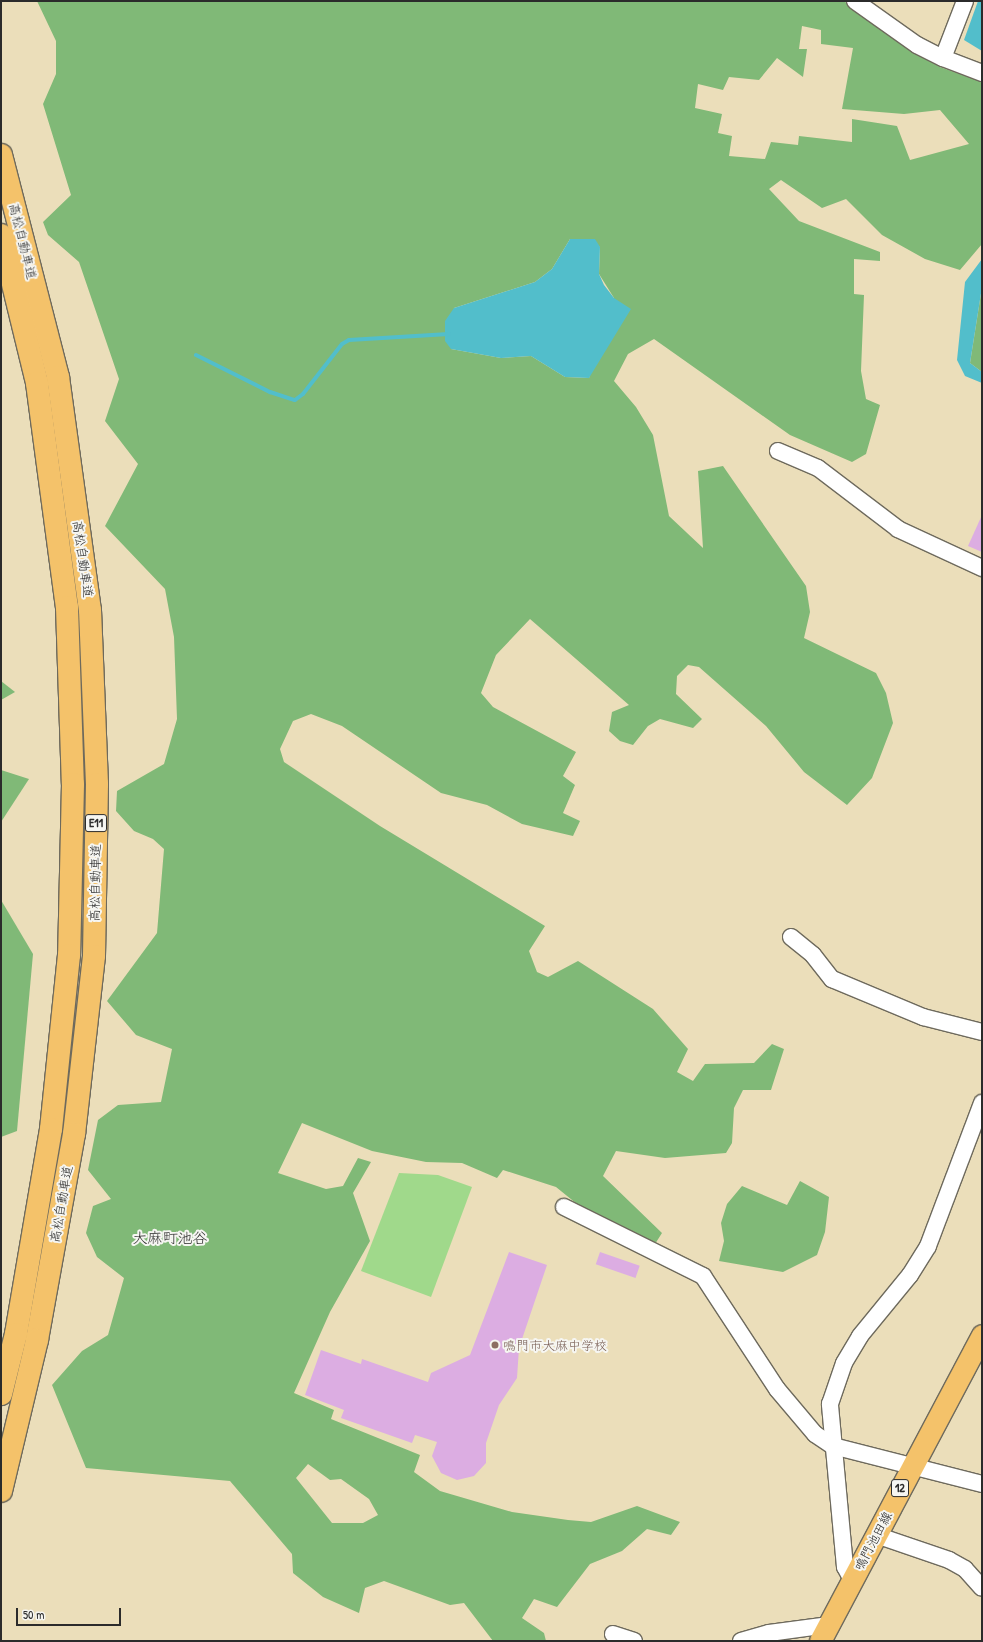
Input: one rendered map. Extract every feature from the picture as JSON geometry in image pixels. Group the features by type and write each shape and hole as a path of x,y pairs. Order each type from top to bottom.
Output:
{"highway":[{"name":"高松自動車道","path":"1,155 58,377 90,610 97,784 94,956 74,1134 37,1340 1,1491"},
{"name":"高松自動車道","path":"1,235 37,383 64,584 73,784 69,955 52,1129 16,1334 1,1394"}],"main road":[{"name":"鳴門池田線","path":"824,1633 982,1335"}],"street":[{"path":"855,1 917,45 945,53 982,73"},
{"path":"945,53 965,1"},
{"path":"778,452 818,468 898,529 982,568"},
{"path":"791,937 813,955 832,979 923,1016 982,1032"},
{"path":"852,1580 844,1567 839,1476 833,1446 830,1404 844,1363 860,1336 910,1275 928,1246 982,1102"},
{"path":"564,1207 703,1276 777,1389 815,1434 833,1446 982,1484"},
{"path":"876,1535 949,1560 965,1568 982,1588"},
{"path":"741,1641 769,1632 824,1633"},
{"path":"613,1634 634,1641"}],"green space":[{"path":"37,1 844,1 886,34 940,67 982,82 982,244 960,270 925,259 882,235 846,199 822,208 781,180 769,189 799,221 880,252 880,261 854,259 854,294 864,295 861,371 866,399 880,405 866,454 852,462 790,435 654,339 628,354 614,381 636,407 653,435 669,516 703,548 698,471 723,466 806,586 810,612 804,638 876,673 886,693 893,723 872,778 847,805 804,772 766,726 699,667 688,665 677,676 676,694 702,719 693,728 660,719 648,726 633,745 620,741 609,731 612,712 629,705 530,619 496,655 481,693 493,707 576,752 563,776 575,785 563,813 580,821 573,836 522,824 487,805 441,793 342,726 311,714 293,721 280,749 284,762 380,826 545,926 529,951 537,972 548,977 578,961 653,1009 688,1049 677,1072 693,1081 705,1064 754,1063 772,1044 784,1049 771,1090 743,1090 734,1108 732,1143 726,1153 665,1158 616,1151 603,1176 662,1233 655,1244 577,1204 556,1187 503,1170 497,1178 462,1163 426,1162 372,1151 302,1123 278,1173 326,1189 343,1186 358,1158 371,1162 353,1193 370,1241 330,1312 294,1393 334,1410 331,1419 420,1455 414,1472 440,1491 512,1512 568,1520 591,1522 637,1506 680,1522 671,1535 647,1529 622,1551 590,1564 557,1607 534,1599 522,1618 544,1633 546,1641 493,1641 464,1603 450,1605 384,1581 365,1588 359,1613 323,1597 293,1573 292,1554 230,1481 86,1468 52,1385 82,1351 108,1335 124,1278 97,1257 86,1233 93,1206 111,1199 88,1170 98,1120 118,1105 161,1102 172,1049 136,1035 107,1001 157,933 164,849 153,839 134,831 116,811 117,791 164,764 177,719 174,637 165,589 105,526 138,464 105,421 119,379 79,262 48,235 43,222 71,195 43,104 56,74 56,41","holes":["802,26 821,30 821,44 853,48 842,109 904,114 940,110 969,144 910,160 897,126 852,119 852,142 799,136 798,145 771,142 765,159 729,156 732,136 718,133 722,114 695,108 698,84 723,90 729,77 759,80 777,58 803,77 807,49 799,49","570,239 600,247 599,274 614,298 589,378 565,377 531,356 501,358 451,349 454,308 535,282 552,269","308,1464 330,1480 341,1479 369,1499 378,1515 363,1523 332,1523 296,1478"]},
{"path":"982,287 982,372 970,363"},
{"path":"1,681 15,692 1,700"},
{"path":"1,770 29,779 1,822"},
{"path":"1,900 33,954 17,1131 1,1137"},
{"path":"399,1173 438,1175 472,1187 431,1297 361,1271"},
{"path":"800,1181 829,1197 825,1232 817,1255 783,1272 719,1261 724,1241 721,1223 727,1204 742,1186 787,1205"}],"water":[{"path":"978,1 982,1 982,51 964,40"},
{"path":"570,239 595,239 600,247 599,274 604,285 614,298 631,309 589,378 565,377 531,356 501,358 451,349 445,341 445,321 454,308 535,282 552,269"},
{"path":"982,259 982,287 970,363 982,372 982,383 965,376 957,360 965,282"}],"building":[{"path":"982,515 982,552 968,546"},
{"path":"509,1252 547,1265 519,1348 517,1378 499,1405 486,1443 486,1463 474,1476 457,1480 441,1473 432,1456 437,1442 415,1435 412,1443 341,1418 344,1410 305,1395 321,1350 361,1364 362,1359 428,1382 431,1373 470,1355"},
{"path":"600,1252 640,1266 635,1278 596,1264"}],"waterway":[{"path":"196,355 270,392 295,400 303,394 342,344 349,340 449,334"}],"place":[{"name":"鳴門市大麻中学校","path":"495,1345"}],"district":[{"name":"大麻町池谷","path":"170,1238"}]}
